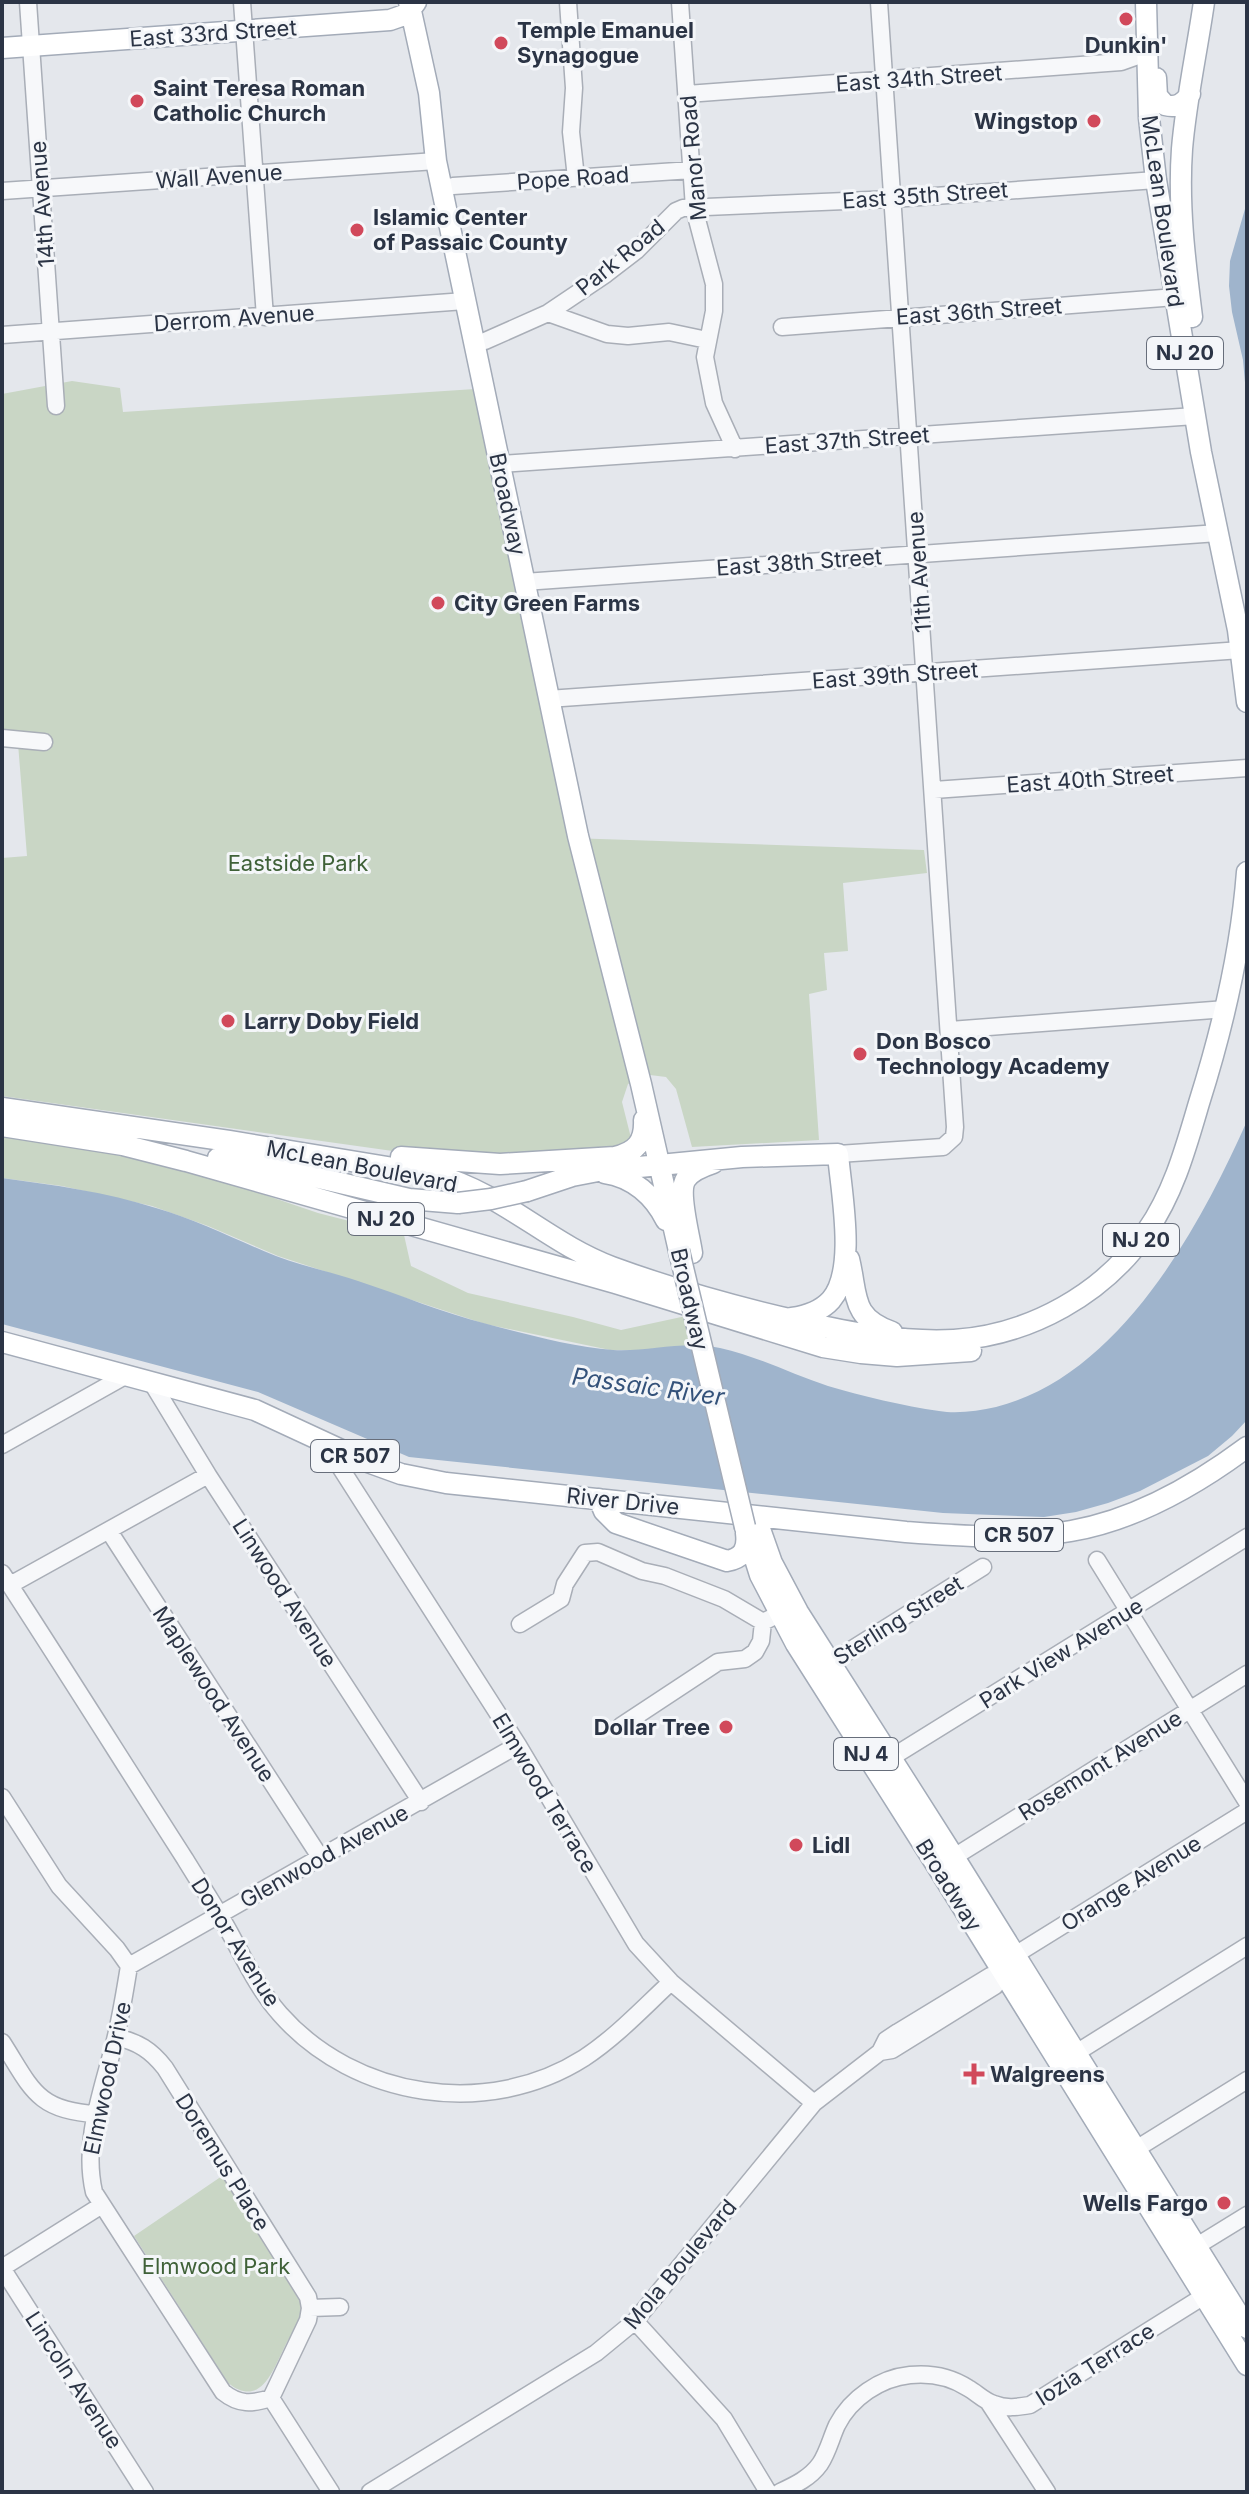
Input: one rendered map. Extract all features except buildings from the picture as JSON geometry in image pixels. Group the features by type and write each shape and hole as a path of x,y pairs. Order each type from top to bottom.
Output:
{"main road":[{"name":"McLean Boulevard","path":"1146,2 1149,118 1156,180 1195,416 1241,650 1247,702"},
{"path":"1154,2 1157,96 1165,105 1176,106 1190,94"},
{"name":"McLean Boulevard","path":"1204,2 1181,174 1185,258 1214,450 1247,603"},
{"name":"East 33rd Street","path":"2,48 390,20 412,5"},
{"name":"Broadway","path":"412,5 432,115 436,161 465,301 506,464"},
{"name":"Broadway","path":"432,115 448,157 578,836 646,1083 771,1611 822,1667"},
{"name":"McLean Boulevard","path":"2,1108 420,1172 452,1180 499,1201 561,1242 603,1264 698,1294 788,1319 872,1334 914,1340 969,1339 1022,1326 1070,1304 1099,1283 1146,1232 1173,1183 1206,1081 1226,1009 1247,872"},
{"name":"McLean Boulevard","path":"2,1126 123,1145 615,1283 823,1347 897,1356 971,1351 1026,1338 1076,1315 1120,1281 1158,1239 1176,1208 1194,1165 1228,1052 1247,970"},
{"path":"264,1147 320,1146 401,1157 500,1164 615,1157 632,1151 643,1139 646,1083"},
{"path":"123,1145 249,1164 409,1199 458,1203 527,1191 598,1171 722,1159 838,1154 845,1244 855,1299 864,1316 879,1327 914,1340"},
{"path":"686,1252 682,1190 686,1179 695,1171 722,1159"},
{"path":"598,1171 627,1179 648,1194 686,1252"},
{"path":"788,1319 812,1313 833,1298 840,1283 845,1244"},
{"name":"River Drive","path":"2,1342 255,1410 401,1474 446,1483 922,1533 1053,1534 1091,1527 1148,1506 1204,1476 1247,1447"},
{"path":"599,1499 604,1511 616,1523 721,1559 735,1560 745,1551 752,1528"},
{"name":"Broadway","path":"752,1528 822,1667 883,1763 1004,1974 1212,2291 1247,2365"},
{"path":"721,1559 758,1584 771,1611"},
{"name":"Broadway","path":"883,1763 954,1857 1136,2149 1188,2252"},
{"name":"Broadway","path":"1212,2291 1247,2328"}],"street":[{"name":"14th Avenue","path":"28,2 56,406"},
{"path":"242,2 265,317"},
{"path":"568,2 574,88 571,132 576,178"},
{"name":"Manor Road","path":"680,2 694,208 714,284 714,311 705,357 714,403 735,449"},
{"name":"11th Avenue","path":"838,1154 938,1147 954,1137 955,1127 879,2"},
{"name":"East 34th Street","path":"687,94 1121,62 1135,57 1146,47"},
{"name":"Wall Avenue","path":"2,191 436,161"},
{"name":"Pope Road","path":"453,186 692,170"},
{"name":"East 35th Street","path":"694,208 893,199 1156,180"},
{"name":"Park Road","path":"485,341 548,313 636,251 676,211 694,208"},
{"name":"East 36th Street","path":"782,327 1176,297"},
{"name":"Derrom Avenue","path":"2,335 465,301"},
{"path":"548,313 597,333 628,336 669,332 707,340"},
{"name":"East 37th Street","path":"506,464 1195,416"},
{"name":"East 38th Street","path":"530,581 1218,533"},
{"name":"East 39th Street","path":"554,699 1241,650"},
{"path":"2,738 44,742"},
{"name":"East 40th Street","path":"934,790 1247,768"},
{"path":"950,1030 1226,1009"},
{"path":"2,1445 125,1376"},
{"name":"Linwood Avenue","path":"152,1383 208,1475 421,1802"},
{"name":"Elmwood Terrace","path":"324,1442 518,1745 636,1944 671,1982 814,2103"},
{"path":"6,1579 109,1531 208,1475"},
{"name":"Maplewood Avenue","path":"109,1531 320,1857"},
{"name":"Park View Avenue","path":"883,1763 1247,1537"},
{"path":"520,1624 561,1599 565,1584 585,1553 598,1552 642,1571 665,1576 724,1599 771,1611 755,1652 745,1659 718,1662 621,1726"},
{"path":"1097,1560 1247,1802"},
{"name":"Sterling Street","path":"822,1667 983,1567"},
{"name":"Donor Avenue","path":"6,1579 220,1915 264,1995 294,2029 334,2059 391,2084 423,2091 468,2094 493,2091 541,2079 564,2069 610,2039 671,1982"},
{"name":"Rosemont Avenue","path":"954,1857 1247,1674"},
{"name":"Glenwood Avenue","path":"129,1966 518,1745"},
{"path":"2,1797 59,1886 129,1966"},
{"name":"Orange Avenue","path":"1015,1955 1247,1811"},
{"path":"1076,2053 1247,1946"},
{"path":"1004,1974 1015,1955"},
{"name":"Elmwood Drive","path":"129,1966 116,2037 96,2114 89,2163 94,2192 223,2392 233,2400 253,2404 271,2398"},
{"name":"Mola Boulevard","path":"370,2492 596,2353 635,2321 814,2103 880,2052 886,2040 990,1976 1004,1974"},
{"name":"Doremus Place","path":"116,2037 142,2045 153,2052 165,2068 308,2297 310,2308"},
{"path":"2,2042 43,2102 96,2114"},
{"path":"1136,2149 1247,2080"},
{"path":"2,2268 102,2205"},
{"path":"1188,2252 1247,2215"},
{"name":"Lincoln Avenue","path":"2,2268 145,2492"},
{"name":"Iozia Terrace","path":"780,2492 811,2474 826,2452 846,2411 878,2384 908,2375 940,2376 966,2386 989,2403 1006,2407 1030,2405 1212,2291"},
{"path":"331,2492 271,2398 308,2320 310,2308 340,2307"},
{"path":"635,2321 724,2419 768,2492"},
{"path":"989,2403 1047,2492"}],"green space":[{"name":"Eastside Park","path":"72,381 120,388 123,412 475,389 570,838 924,850 927,873 843,883 848,951 824,953 827,990 809,994 819,1140 692,1147 676,1089 666,1077 650,1075 628,1084 622,1102 633,1146 511,1157 414,1154 2,1096 2,858 27,856 17,731 2,729 2,394"},
{"path":"2,1133 160,1159 318,1213 404,1235 411,1266 468,1293 621,1330 686,1316 693,1345 610,1350 485,1324 278,1256 152,1206 62,1186 2,1178"},
{"name":"Elmwood Park","path":"222,2176 301,2303 296,2325 270,2375 257,2389 249,2392 228,2383 134,2236"}],"water":[{"path":"1247,202 1247,405 1243,360 1229,286 1230,261"},
{"name":"Passaic River","path":"1247,1121 1247,1420 1208,1456 1140,1491 1076,1512 1044,1517 943,1513 409,1457 258,1392 2,1324 2,1178 137,1202 187,1218 286,1260 358,1281 454,1315 533,1336 613,1350 693,1345 720,1348 828,1386 883,1400 946,1412 982,1410 1040,1390 1080,1364 1117,1331 1150,1293 1179,1251 1205,1207"}],"place":[{"name":"Dunkin'","path":"1126,19"},
{"name":"Temple Emanuel Synagogue","path":"501,43"},
{"name":"Saint Teresa Roman Catholic Church","path":"137,101"},
{"name":"Wingstop","path":"1094,121"},
{"name":"Islamic Center of Passaic County","path":"357,230"},
{"name":"City Green Farms","path":"438,603"},
{"name":"Larry Doby Field","path":"228,1021"},
{"name":"Don Bosco Technology Academy","path":"860,1054"},
{"name":"Dollar Tree","path":"726,1727"},
{"name":"Lidl","path":"796,1845"},
{"name":"Walgreens","path":"974,2074"},
{"name":"Wells Fargo","path":"1224,2203"}]}
